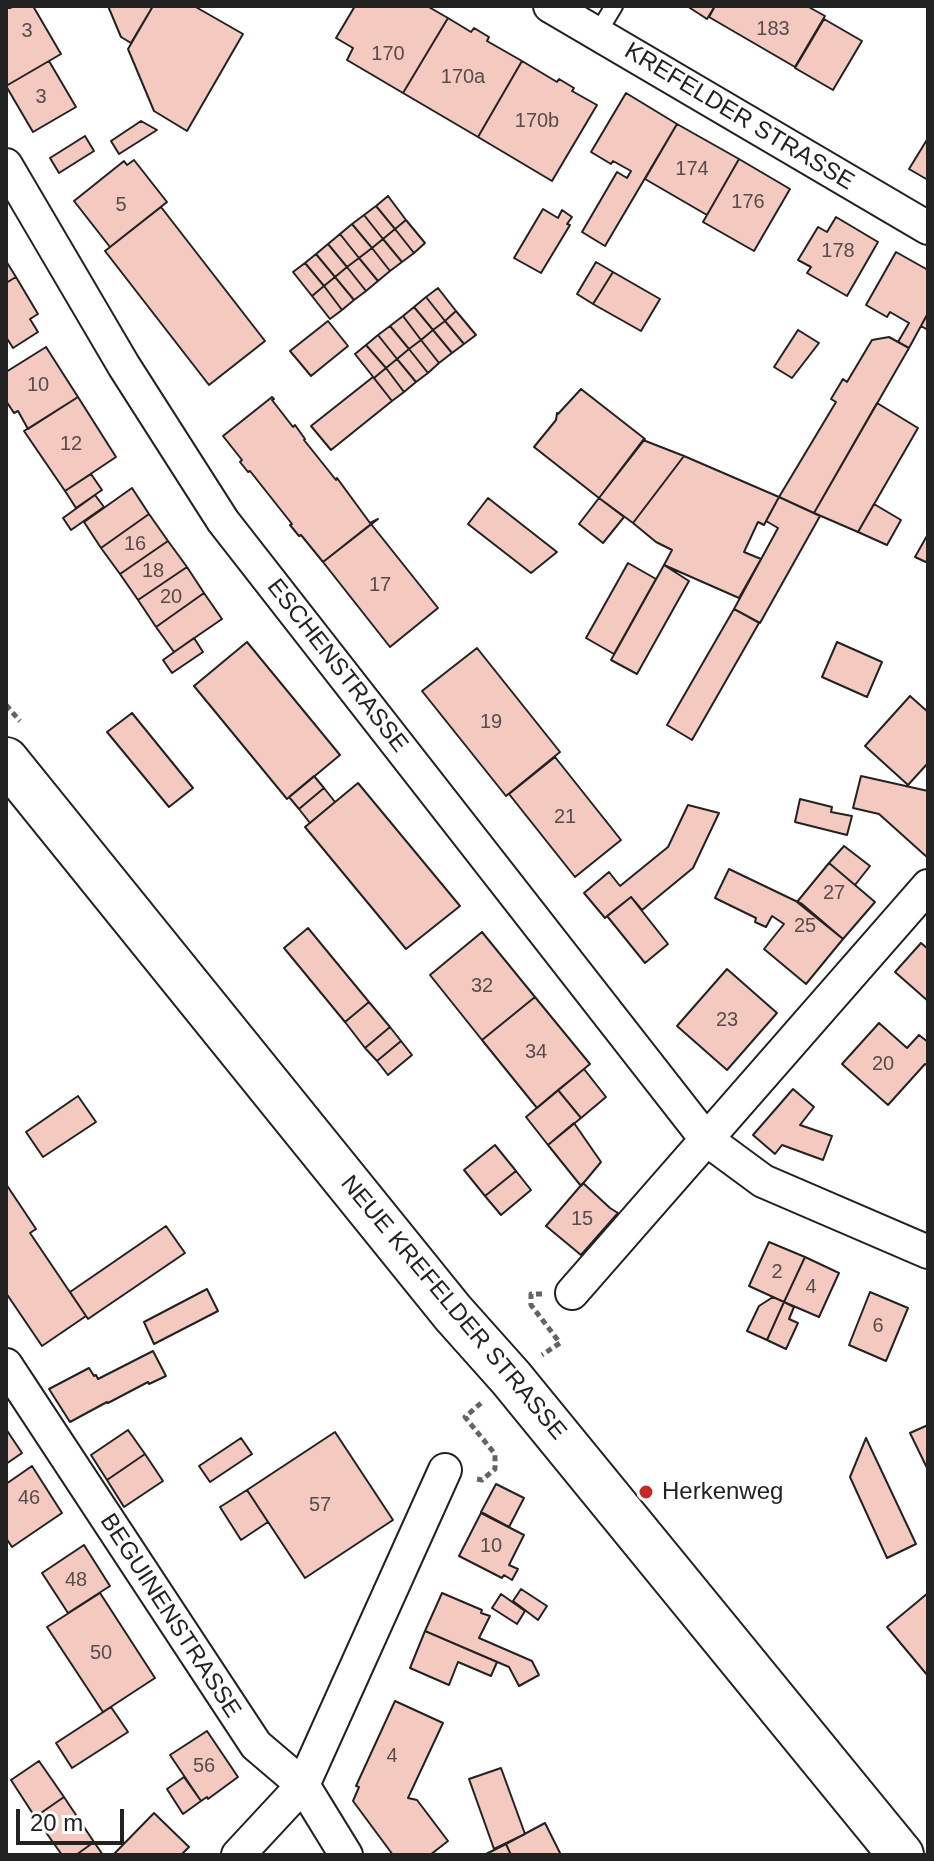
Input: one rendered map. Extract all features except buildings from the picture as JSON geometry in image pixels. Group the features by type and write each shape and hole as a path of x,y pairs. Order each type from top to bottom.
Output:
{"main road":[{"name":"NEUE KREFELDER STRASSE","path":"6,760 453,1313 511,1378 901,1855"}],"street":[{"name":"KREFELDER STRASSE","path":"550,6 928,228"},
{"name":"ESCHENSTRASSE","path":"6,165 124,366 223,521 706,1139 763,1181 928,1252"},
{"path":"572,1293 928,886"},
{"name":"BEGUINENSTRASSE","path":"6,1365 256,1745 303,1785 346,1855"},
{"path":"238,1855 303,1785 445,1470"}],"lane":[{"path":"597,34 614,6"}],"place":[{"name":"Herkenweg","path":"646,1492"}]}
